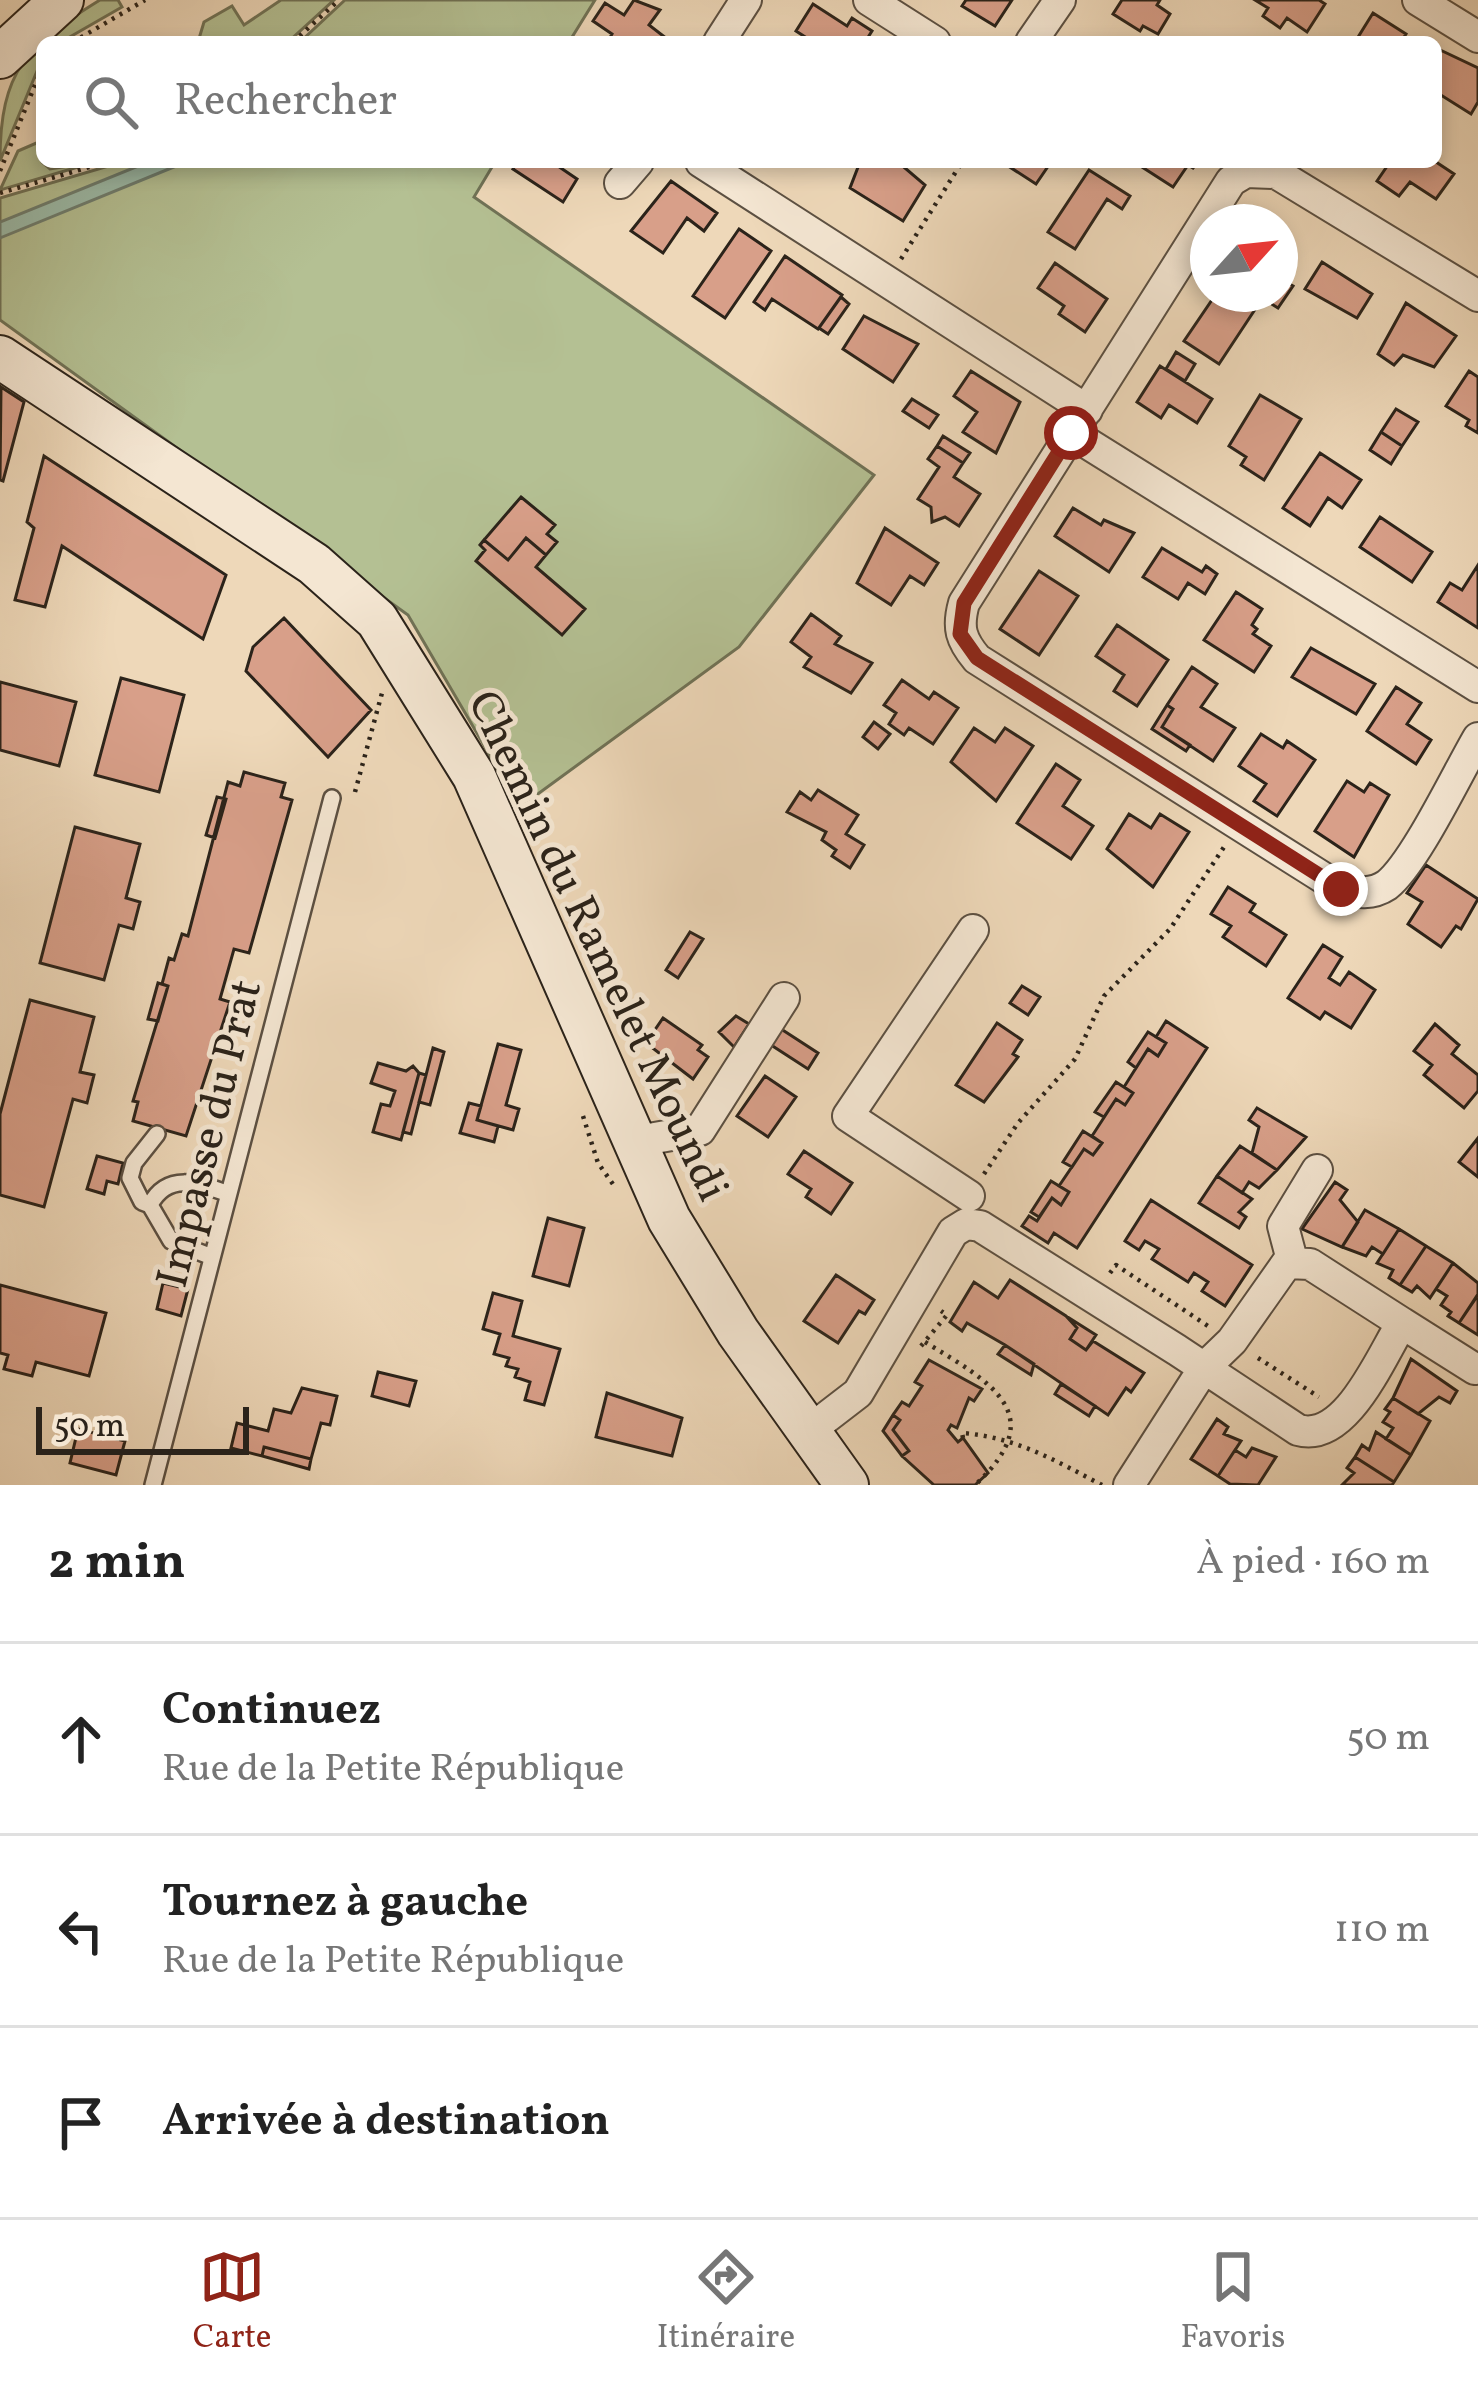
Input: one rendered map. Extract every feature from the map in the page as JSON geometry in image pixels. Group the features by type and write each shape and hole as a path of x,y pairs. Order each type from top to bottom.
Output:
{"main road":[{"path":"0,57 62,0"},
{"name":"Chemin du Ramelet Moundi","path":"8,357 314,564 377,620 475,776 669,1220 806,1432 847,1485"}],"street":[{"path":"723,36 746,0"},
{"path":"869,0 926,36"},
{"path":"1035,36 1060,0"},
{"path":"1418,0 1478,37"},
{"path":"710,168 887,280 1079,421 1478,687"},
{"path":"1478,296 1291,180 1260,170 1231,181 964,603 960,634 977,658 1341,889 1375,891 1399,873 1478,738"},
{"path":"973,930 848,1116 970,1210 1298,1430 1322,1431 1344,1413 1402,1323"},
{"path":"632,1142 700,1130 784,998"},
{"path":"1292,1261 1283,1226 1317,1170"},
{"path":"806,1432 852,1400 909,1319 953,1232 970,1210"},
{"path":"1292,1261 1310,1264 1475,1369"},
{"path":"1130,1485 1204,1367 1232,1341 1292,1261"}],"lane":[{"name":"Impasse du Prat","path":"152,1485 332,798"},
{"path":"157,1134 130,1172 136,1193 150,1205 171,1240 212,1257"},
{"path":"150,1205 159,1191 179,1182 226,1193"}],"path":[{"path":"123,0 128,10"},
{"path":"83,36 146,0"},
{"path":"300,36 339,0"},
{"path":"0,171 36,83"},
{"path":"0,194 87,168"},
{"path":"887,280 958,168"},
{"path":"355,792 384,684"},
{"path":"970,1210 1018,1123 1075,1058 1104,996 1170,929 1239,825"},
{"path":"579,1098 598,1162 625,1197"},
{"path":"909,1319 992,1384 1008,1410 1011,1442 1005,1457 975,1485"},
{"path":"963,1438 962,1432 1044,1451 1102,1485"}],"shaded area":[{"path":"100,0 118,0 122,7 71,36 48,36"},
{"path":"281,0 334,0 295,36 200,36 204,22 232,6 244,25"},
{"path":"345,0 595,0 573,36 306,36"},
{"path":"36,47 36,74 0,161 5,104 23,63"},
{"path":"36,143 36,168 75,168 0,190 18,151"},
{"path":"102,168 491,168 474,197 874,475 739,647 520,807 408,615 0,320 0,198"},
{"path":"133,168 171,168 0,238 0,222"}],"building":[{"path":"634,0 660,10 649,25 663,36 611,36 593,21 605,3 624,15"},
{"path":"966,0 1012,0 995,26 962,6"},
{"path":"1122,0 1160,0 1157,5 1170,14 1158,34 1143,26 1140,31 1113,14"},
{"path":"1255,0 1319,0 1325,4 1307,32 1287,18 1280,28 1263,16 1268,8"},
{"path":"813,4 847,26 852,18 872,31 869,36 804,36 796,31"},
{"path":"1373,13 1406,34 1405,36 1359,36"},
{"path":"1442,51 1478,68 1478,102 1471,114 1442,96"},
{"path":"1442,166 1454,174 1436,199 1410,182 1399,196 1377,181 1386,168"},
{"path":"561,168 577,179 563,202 513,169"},
{"path":"858,168 905,168 925,185 903,221 850,188"},
{"path":"1011,168 1047,168 1036,184"},
{"path":"1144,168 1186,168 1173,187"},
{"path":"1089,170 1130,196 1122,209 1107,199 1075,249 1048,232"},
{"path":"671,181 717,213 704,231 687,218 663,253 631,231"},
{"path":"739,229 771,251 725,318 693,296"},
{"path":"785,256 842,295 818,329 772,299 765,310 754,302"},
{"path":"1322,262 1372,294 1357,318 1305,289"},
{"path":"1055,263 1107,299 1085,332 1059,314 1064,306 1038,288"},
{"path":"841,297 849,304 828,334 819,328"},
{"path":"1406,303 1456,336 1434,367 1403,355 1394,365 1378,354"},
{"path":"1204,312 1253,312 1219,364 1184,341"},
{"path":"864,316 918,344 893,382 843,349"},
{"path":"1176,352 1195,364 1185,381 1166,369"},
{"path":"1160,366 1212,399 1197,423 1169,405 1161,418 1137,402"},
{"path":"971,371 1020,402 996,453 963,432 977,412 954,396"},
{"path":"1469,371 1478,377 1478,433 1466,426 1469,420 1446,406"},
{"path":"1,387 24,402 3,481 0,480"},
{"path":"1260,395 1301,419 1264,480 1241,465 1246,457 1229,446"},
{"path":"912,399 938,415 929,428 903,411"},
{"path":"1396,409 1418,422 1402,446 1381,432"},
{"path":"1381,432 1402,446 1391,464 1370,450"},
{"path":"943,436 970,453 963,463 937,446"},
{"path":"937,446 963,463 954,477 980,494 959,526 945,517 932,522 931,507 918,499 939,467 928,459"},
{"path":"1320,453 1361,480 1342,508 1328,498 1310,526 1283,508"},
{"path":"44,456 226,575 203,639 62,546 45,607 15,600 34,528 27,522"},
{"path":"521,497 555,525 547,534 557,542 546,555 526,538 508,560 484,540"},
{"path":"1073,508 1101,525 1104,520 1134,533 1109,572 1055,536"},
{"path":"1380,517 1432,552 1412,582 1360,547"},
{"path":"885,528 938,563 924,585 910,576 891,605 857,583"},
{"path":"526,538 546,555 536,567 585,609 562,635 476,561 485,550 480,545 484,540 508,560"},
{"path":"1162,548 1202,572 1206,566 1217,574 1205,594 1188,583 1178,599 1143,577"},
{"path":"1478,565 1478,628 1438,602 1450,583 1462,590"},
{"path":"1039,571 1078,596 1039,655 1000,629"},
{"path":"1236,592 1262,609 1252,625 1257,629 1253,634 1271,646 1254,672 1204,640"},
{"path":"811,614 841,636 835,644 872,663 851,693 804,667 811,657 791,642"},
{"path":"284,618 371,710 328,757 246,671 253,647"},
{"path":"1117,625 1168,660 1137,706 1114,691 1124,675 1096,656"},
{"path":"1311,648 1375,684 1356,714 1292,677"},
{"path":"1192,667 1217,684 1201,707 1235,728 1213,761 1162,727 1173,709 1167,705"},
{"path":"121,678 184,695 159,792 95,775"},
{"path":"902,680 929,699 934,692 958,708 933,744 909,728 904,735 889,724 896,713 884,705"},
{"path":"0,682 76,702 59,766 0,750"},
{"path":"1396,687 1421,703 1407,724 1431,740 1416,764 1367,731"},
{"path":"1167,705 1173,709 1162,727 1190,745 1186,751 1152,729"},
{"path":"874,722 890,734 878,749 863,737"},
{"path":"974,728 995,742 1005,728 1033,746 996,801 951,762"},
{"path":"1261,734 1283,748 1287,741 1315,760 1277,816 1254,801 1266,784 1239,766"},
{"path":"1056,764 1080,780 1063,806 1093,826 1071,859 1017,823"},
{"path":"244,772 285,783 281,797 292,800 249,953 234,949 220,999 230,1002 186,1136 133,1121 138,1102 133,1101 168,986 162,984 169,958 174,960 182,934 188,936 228,782 240,786"},
{"path":"1347,781 1364,792 1370,783 1389,795 1354,857 1315,831"},
{"path":"818,790 858,815 846,834 864,845 850,868 832,856 836,850 822,840 826,832 787,812 800,792 811,800"},
{"path":"217,797 226,799 215,838 206,835"},
{"path":"1129,814 1151,828 1160,814 1189,832 1153,887 1107,849"},
{"path":"75,827 140,844 126,898 140,902 133,929 119,925 104,980 40,963"},
{"path":"1426,865 1478,899 1461,929 1456,926 1441,947 1408,924 1422,902 1407,893"},
{"path":"1228,887 1255,904 1250,912 1286,935 1266,966 1223,937 1231,926 1211,914"},
{"path":"690,932 703,939 678,978 666,970"},
{"path":"1323,945 1342,957 1329,978 1340,985 1349,972 1375,990 1351,1028 1325,1012 1320,1019 1288,998"},
{"path":"158,983 168,986 158,1021 148,1019"},
{"path":"1022,986 1040,997 1028,1015 1010,1003"},
{"path":"30,1000 94,1017 80,1072 94,1075 87,1103 73,1099 44,1207 0,1195 0,1114"},
{"path":"736,1016 749,1024 734,1047 719,1032"},
{"path":"663,1018 702,1045 698,1050 708,1057 693,1079 646,1043"},
{"path":"1166,1021 1207,1048 1077,1248 1054,1233 1048,1243 1022,1226 1029,1216 1037,1221 1052,1198 1061,1205 1069,1192 1059,1186 1084,1149 1093,1155 1102,1143 1092,1136 1116,1099 1125,1105 1133,1093 1124,1087 1148,1049 1158,1056 1166,1043 1156,1037"},
{"path":"997,1023 1022,1040 1013,1054 1018,1057 984,1102 956,1085"},
{"path":"1435,1024 1459,1045 1452,1054 1478,1075 1478,1091 1464,1108 1424,1075 1432,1065 1414,1051"},
{"path":"778,1027 818,1053 808,1069 768,1043"},
{"path":"1148,1032 1166,1043 1158,1056 1148,1049 1136,1068 1128,1062"},
{"path":"498,1044 521,1050 506,1105 519,1109 513,1130 477,1120"},
{"path":"433,1048 444,1052 430,1105 419,1102"},
{"path":"378,1063 406,1071 413,1066 419,1073 401,1140 373,1132 381,1104 390,1106 395,1091 371,1083"},
{"path":"419,1073 426,1075 411,1134 403,1132"},
{"path":"765,1076 796,1097 768,1137 737,1116"},
{"path":"1116,1082 1133,1093 1125,1105 1116,1099 1104,1117 1095,1112"},
{"path":"469,1103 481,1106 477,1120 498,1126 494,1142 460,1133"},
{"path":"1257,1108 1306,1137 1277,1170 1252,1153 1259,1127 1249,1120"},
{"path":"1083,1131 1102,1143 1093,1155 1084,1149 1072,1167 1063,1162"},
{"path":"1478,1138 1478,1177 1459,1162"},
{"path":"1240,1146 1277,1170 1259,1188 1249,1182 1242,1193 1217,1176"},
{"path":"804,1151 852,1183 831,1214 806,1197 811,1189 788,1174"},
{"path":"97,1156 123,1163 118,1184 107,1181 104,1194 87,1189"},
{"path":"1217,1176 1252,1199 1239,1212 1246,1217 1239,1228 1199,1203"},
{"path":"1051,1181 1069,1192 1061,1205 1052,1198 1039,1217 1031,1212"},
{"path":"1335,1182 1347,1190 1340,1200 1358,1222 1342,1247 1302,1229"},
{"path":"1151,1200 1252,1265 1225,1306 1202,1291 1208,1282 1194,1273 1188,1282 1152,1259 1159,1249 1145,1241 1139,1250 1125,1241"},
{"path":"1365,1210 1399,1229 1383,1254 1372,1247 1366,1256 1342,1247"},
{"path":"548,1218 584,1228 569,1286 533,1276"},
{"path":"1399,1229 1426,1246 1400,1285 1389,1278 1393,1270 1377,1263"},
{"path":"1426,1246 1453,1263 1430,1298 1417,1286 1412,1292 1400,1285"},
{"path":"1453,1263 1478,1283 1478,1294 1459,1323 1441,1305 1447,1296 1436,1289"},
{"path":"836,1275 874,1300 865,1314 859,1311 838,1343 804,1321"},
{"path":"1010,1280 1066,1316 1077,1328 1070,1339 1086,1350 1093,1341 1144,1373 1131,1392 1126,1388 1108,1415 1005,1345 967,1323 962,1331 950,1322 974,1282 998,1298"},
{"path":"163,1283 188,1289 181,1316 157,1309"},
{"path":"0,1285 106,1313 89,1376 36,1362 32,1376 4,1369 8,1355 0,1353"},
{"path":"493,1293 522,1301 513,1336 560,1349 544,1405 525,1400 530,1382 515,1377 518,1369 506,1366 509,1358 494,1354 500,1334 483,1329"},
{"path":"1478,1299 1478,1335 1459,1323"},
{"path":"1066,1316 1096,1335 1086,1350 1070,1339 1077,1328"},
{"path":"1005,1345 1034,1364 1031,1375 998,1354"},
{"path":"1411,1359 1457,1391 1450,1403 1439,1397 1418,1414 1393,1398"},
{"path":"929,1360 982,1389 974,1401 969,1398 957,1428 951,1425 948,1430 958,1442 963,1438 988,1473 975,1485 934,1485 902,1456 909,1451 893,1430 900,1420 893,1415 902,1402 909,1406 922,1386 915,1382"},
{"path":"378,1372 416,1381 409,1406 372,1396"},
{"path":"1061,1384 1095,1406 1089,1416 1055,1394"},
{"path":"302,1388 337,1396 330,1425 321,1423 311,1459 264,1447 262,1456 231,1448 237,1423 268,1431 274,1409 291,1413"},
{"path":"607,1393 682,1418 672,1456 596,1437"},
{"path":"1393,1398 1430,1421 1411,1455 1386,1439 1393,1428 1383,1422 1390,1412 1385,1409"},
{"path":"893,1415 900,1420 893,1430 909,1451 902,1456 883,1431"},
{"path":"1217,1419 1228,1427 1224,1434 1241,1441 1218,1476 1191,1459"},
{"path":"78,1429 125,1441 116,1475 70,1463"},
{"path":"1376,1432 1411,1455 1394,1482 1355,1457 1362,1445 1369,1450"},
{"path":"264,1447 311,1459 309,1469 262,1456"},
{"path":"1252,1448 1276,1457 1258,1485 1230,1484 1218,1476 1235,1450 1246,1457"},
{"path":"1355,1457 1392,1485 1342,1485 1354,1473 1347,1468"}],"route":[{"path":"1071,433 964,603 960,634 967,647 977,658 1341,889"}]}
